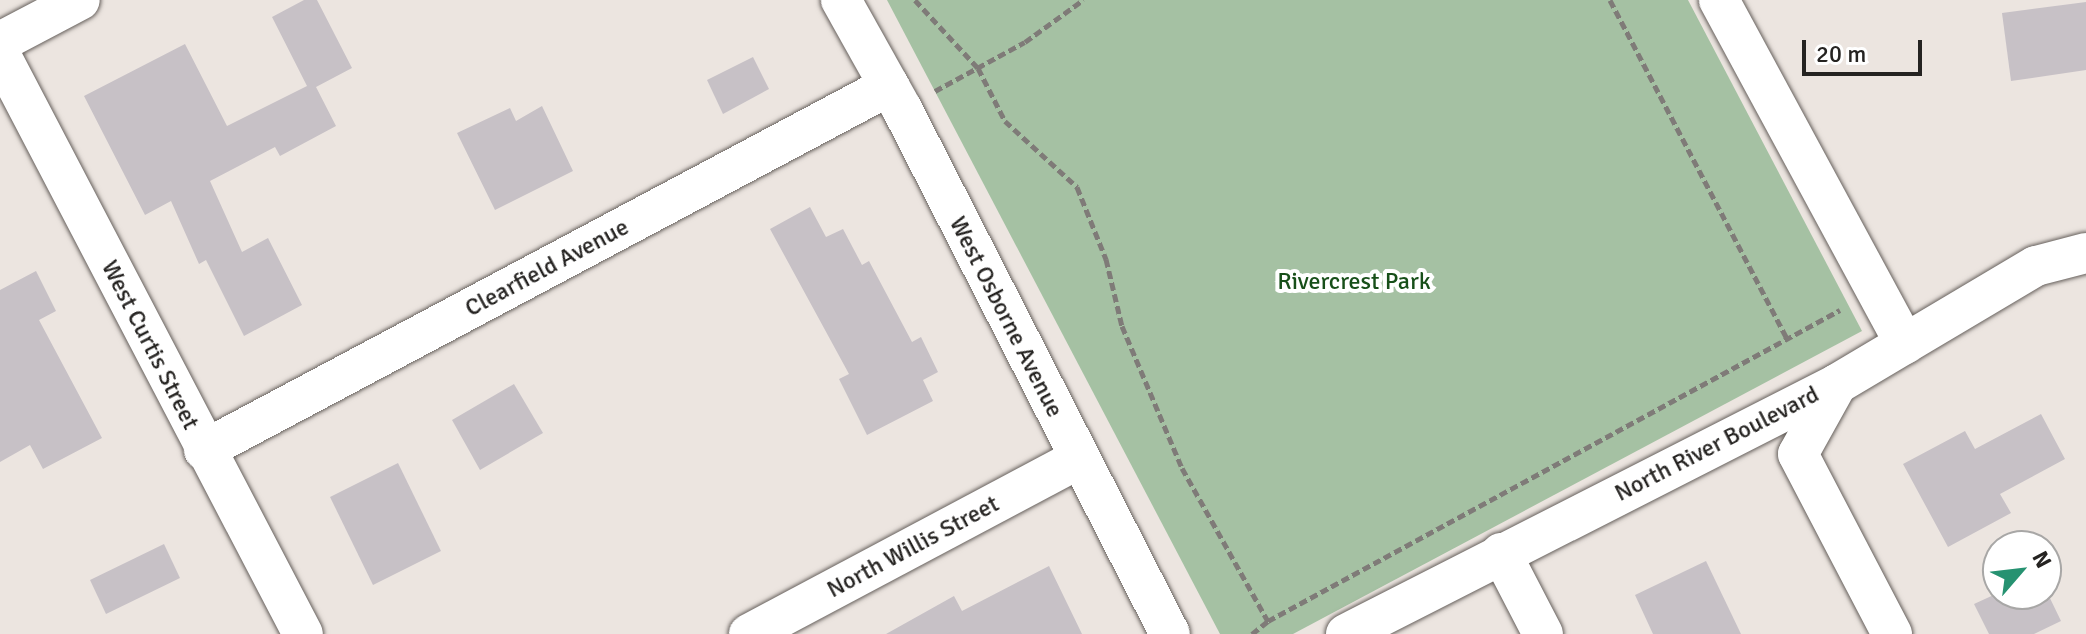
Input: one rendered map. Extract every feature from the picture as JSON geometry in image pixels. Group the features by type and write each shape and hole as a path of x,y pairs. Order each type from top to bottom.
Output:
{"street":[{"path":"0,42 80,0"},
{"name":"West Osborne Avenue","path":"841,0 908,91 1078,459 1170,634"},
{"path":"1719,0 1905,344"},
{"name":"West Curtis Street","path":"0,54 204,450 289,629"},
{"name":"Clearfield Avenue","path":"204,450 908,91"},
{"name":"North River Boulevard","path":"1346,634 1837,384 2036,266 2086,253"},
{"path":"1837,384 1798,454 1892,634"},
{"name":"North Willis Street","path":"749,634 1078,459"},
{"path":"1501,553 1543,634"}],"path":[{"path":"915,0 978,68 1005,121 1077,187 1106,259 1122,326 1182,468 1268,621"},
{"path":"908,91 978,68 1083,0"},
{"path":"1610,0 1787,339"},
{"path":"1252,634 1268,621 1845,307"}],"green space":[{"name":"Rivercrest Park","path":"887,0 1688,0 1862,331 1293,634 1220,634"}],"building":[{"path":"304,0 317,0 352,68 316,87 336,126 280,156 275,147 210,181 242,252 268,238 302,305 244,336 206,260 199,264 171,201 145,215 84,96 185,44 227,126 307,86 272,17"},
{"path":"2086,2 2086,70 2011,81 2002,13"},
{"path":"753,57 769,89 723,114 707,80"},
{"path":"542,106 573,171 495,210 457,133 510,108 516,121"},
{"path":"810,207 826,237 843,229 862,265 869,261 912,342 921,337 938,372 923,380 933,401 867,435 839,379 849,374 770,229"},
{"path":"36,271 56,311 39,320 102,438 43,469 30,445 0,462 0,290"},
{"path":"514,384 543,433 480,470 452,420"},
{"path":"2041,414 2065,459 2000,494 2011,513 1948,547 1903,464 1965,431 1975,449"},
{"path":"398,463 441,551 373,585 330,497"},
{"path":"164,544 180,578 106,614 90,580"},
{"path":"1706,561 1741,634 1653,634 1635,595"},
{"path":"1049,566 1082,634 886,634 954,596 962,611"},
{"path":"1982,600 1982,610 2056,610 2061,621 2034,634 1989,634 1974,604"}]}
